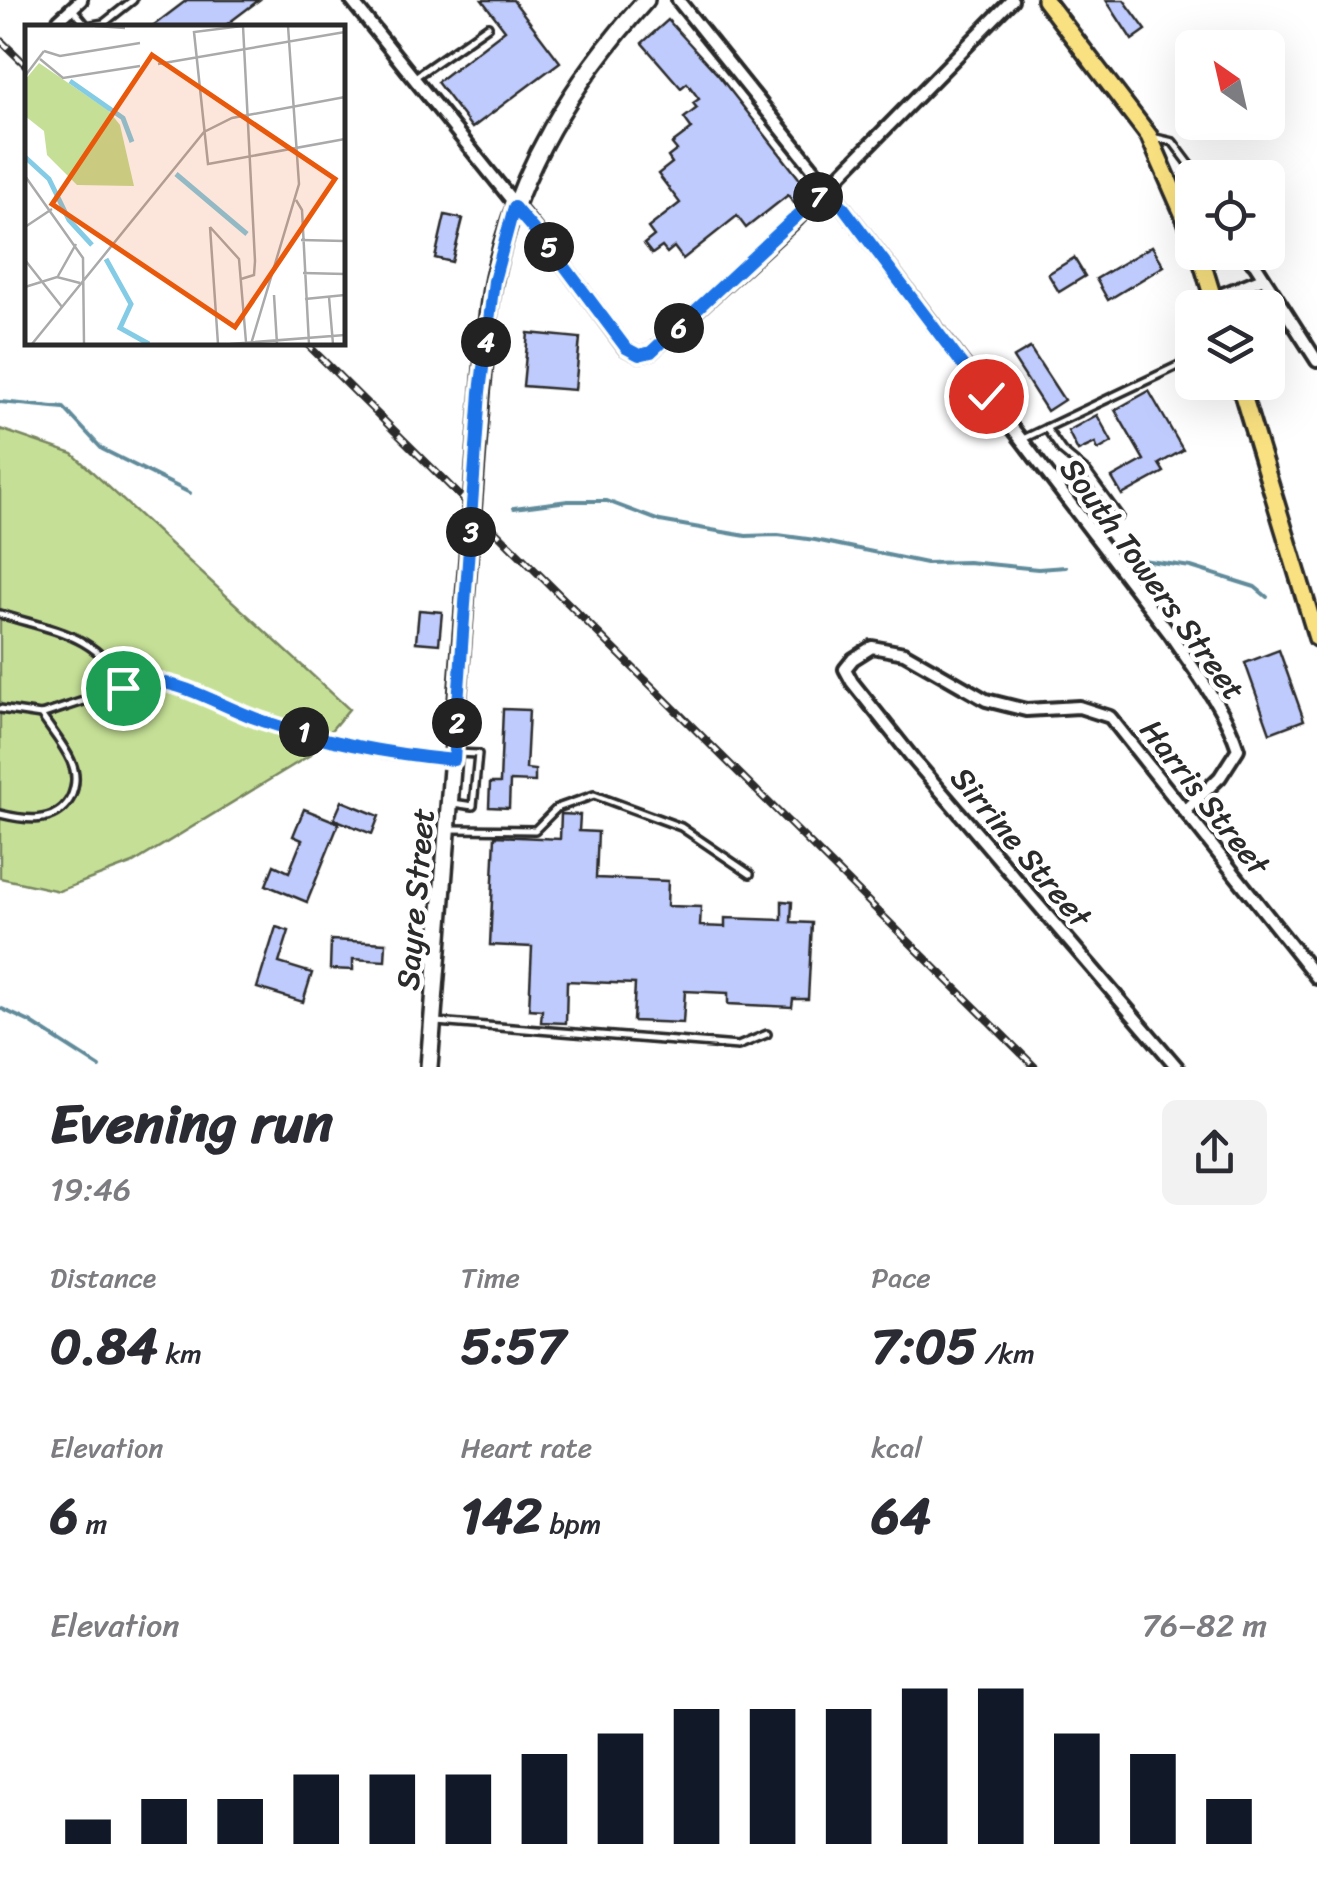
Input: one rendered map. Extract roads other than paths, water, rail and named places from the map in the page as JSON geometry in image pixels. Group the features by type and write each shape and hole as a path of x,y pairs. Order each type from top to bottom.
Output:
{"main road":[{"name":"Sayre Street","path":"430,1067 480,392 494,281 514,207 549,130 576,84 646,0"},
{"path":"1045,0 1149,136 1175,195"},
{"path":"1244,400 1317,638"}],"street":[{"path":"351,0 626,348 639,355 651,352 828,187 1012,0"},
{"name":"South Towers Street","path":"678,0 828,187 1170,634 1234,735 1238,748 1234,758 1186,810"},
{"path":"59,20 77,4"},
{"path":"1257,270 1317,361"},
{"path":"1239,290 1263,278"},
{"name":"Harris Street","path":"858,656 872,647 904,653 986,700 1026,710 1079,707 1110,717 1317,978"},
{"name":"Sirrine Street","path":"858,656 846,669 852,682 1177,1067"}],"lane":[{"path":"98,25 134,0"},
{"path":"412,78 488,26"},
{"path":"1149,136 1173,142 1186,160"},
{"path":"1020,440 1175,367"},
{"path":"1046,428 1062,452 1086,471 1119,516"},
{"path":"0,614 99,650 123,688"},
{"path":"0,709 42,715 144,681 166,684 264,721 385,754 478,754 473,806 450,803"},
{"path":"0,814 23,820 52,817 67,804 76,786 73,764 42,715"},
{"path":"448,829 536,830 557,808 594,795 681,827 750,874"},
{"path":"433,1022 738,1046 767,1034"}],"waterway":[{"path":"0,402 64,408 102,449 190,493"},
{"path":"514,508 607,501 660,521 746,536 815,540 926,563 1066,567"},
{"path":"1121,557 1191,567 1255,587 1267,597"},
{"path":"0,1008 30,1022 100,1067"}],"railway":[{"path":"0,40 25,64"},
{"path":"308,345 1035,1067"}]}
